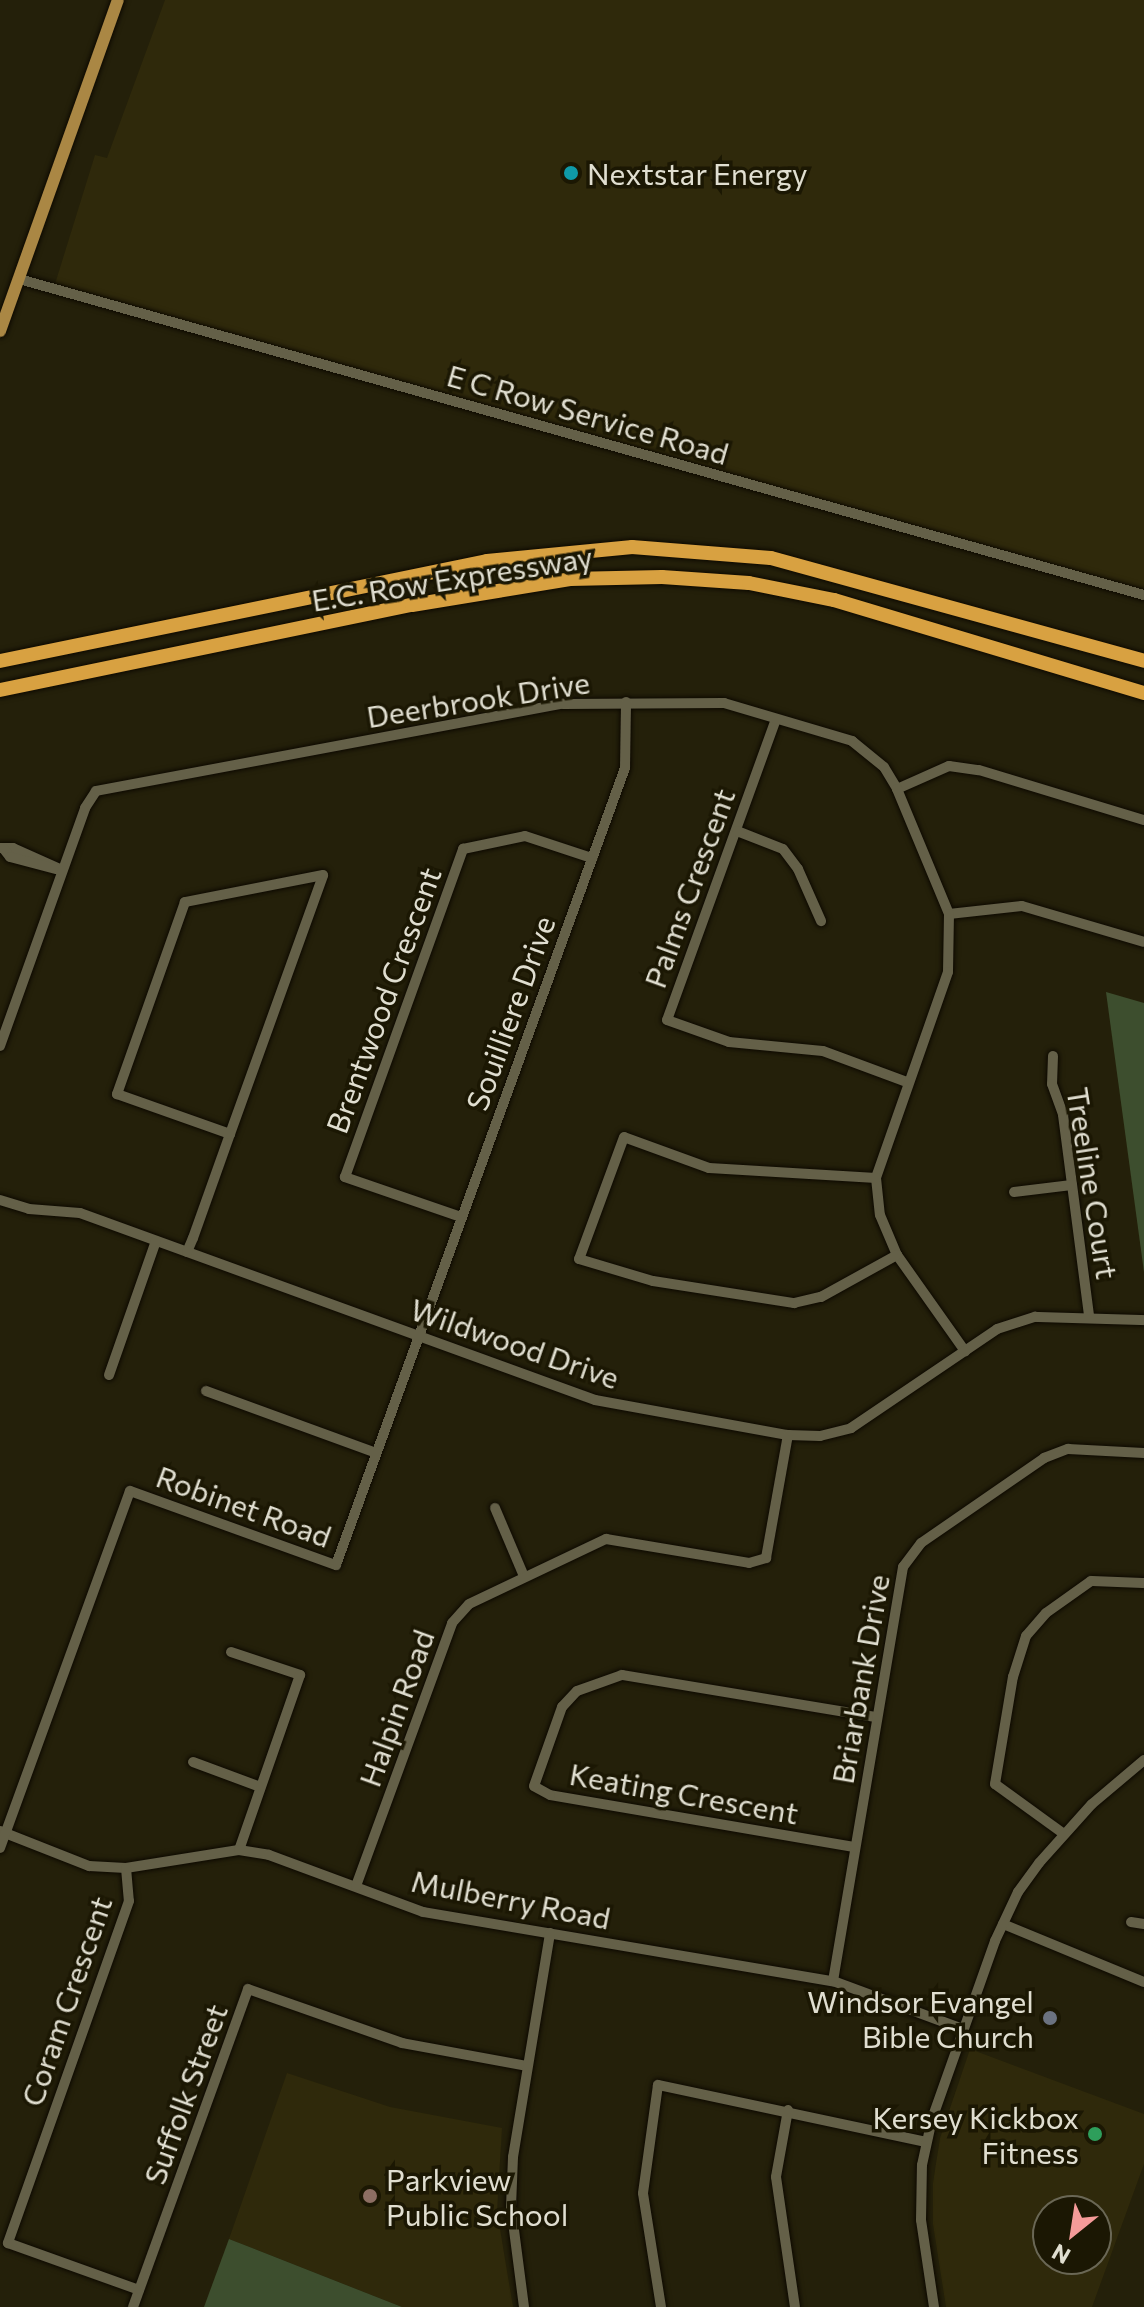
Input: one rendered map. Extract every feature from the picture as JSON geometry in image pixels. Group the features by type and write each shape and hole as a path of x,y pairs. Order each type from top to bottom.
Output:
{"highway":[{"name":"E.C. Row Expressway","path":"0,661 487,561 632,547 771,558 1144,661"},
{"name":"E.C. Row Expressway","path":"0,690 412,605 570,579 662,577 749,583 834,600 1144,693"}],"main road":[{"path":"0,331 118,0"}],"street":[{"name":"E C Row Service Road","path":"19,279 1144,595"},
{"name":"Souilliere Drive","path":"418,1337 625,768 626,702"},
{"name":"Deerbrook Drive","path":"62,870 96,791 563,704 724,703 852,741 884,767 897,789 949,914 948,972 907,1082 876,1178 880,1215 897,1255 965,1351"},
{"name":"Palms Crescent","path":"776,719 667,1020 729,1042 823,1051 907,1082"},
{"path":"897,789 949,766 979,770 1144,820"},
{"path":"737,831 783,849 798,869 821,921"},
{"name":"Brentwood Crescent","path":"461,1217 345,1177 463,849 525,836 592,858"},
{"path":"0,1046 62,870 24,862 1,848"},
{"path":"187,1252 230,1134 256,1062 323,875 185,902 117,1094 230,1134"},
{"path":"949,914 1022,906 1144,942"},
{"name":"Treeline Court","path":"1053,1056 1052,1084 1063,1115 1089,1316"},
{"path":"876,1178 709,1168 624,1137 579,1259 653,1281 794,1303 821,1297 897,1255"},
{"path":"1014,1192 1072,1185"},
{"name":"Wildwood Drive","path":"0,1200 80,1213 595,1400 788,1435 820,1436 851,1428 997,1329 1035,1317 1089,1316 1144,1320"},
{"path":"109,1375 156,1241"},
{"name":"Robinet Road","path":"0,1848 2,1834 130,1491 336,1565 418,1337"},
{"path":"206,1391 376,1453"},
{"name":"Halpin Road","path":"356,1886 452,1623 469,1604 523,1574 606,1539 749,1563 766,1558 788,1435"},
{"name":"Briarbank Drive","path":"833,1981 903,1567 921,1543 1044,1458 1068,1449 1144,1453"},
{"path":"495,1508 523,1574"},
{"path":"1064,1834 995,1784 1022,1650 1046,1613 1091,1581 1144,1583"},
{"path":"231,1652 300,1675 258,1786 239,1850"},
{"name":"Keating Crescent","path":"854,1847 550,1795 534,1786 562,1707 577,1691 622,1675 877,1717"},
{"path":"934,2307 921,2220 926,2142 963,2029 1003,1924 1018,1892 1064,1834 1144,1760"},
{"path":"193,1762 258,1786"},
{"name":"Mulberry Road","path":"2,1834 89,1866 126,1868 239,1850 269,1855 423,1912 833,1981 963,2029"},
{"name":"Coram Crescent","path":"126,1868 129,1901 8,2243 139,2290"},
{"path":"1131,1922 1144,1924"},
{"path":"1003,1924 1144,1982"},
{"path":"524,2307 511,2207 527,2066 550,1933"},
{"name":"Suffolk Street","path":"133,2307 248,1989 402,2043 527,2066"},
{"path":"661,2307 643,2193 658,2085 788,2110 926,2142"},
{"path":"788,2110 776,2177 795,2307"}],"shaded area":[{"path":"165,0 1144,0 1144,591 55,284 95,155 107,158"},
{"path":"970,2049 1144,2114 1144,2164 1112,2252 1112,2195 1032,2195 1032,2275 1104,2275 1092,2307 946,2307 933,2224 933,2183 940,2138"},
{"name":"Parkview Public School","path":"287,2073 390,2107 502,2128 497,2211 513,2307 402,2307 229,2239"}],"green space":[{"path":"1106,992 1144,1003 1144,1272"},
{"path":"229,2239 402,2307 204,2307"}],"place":[{"name":"Nextstar Energy","path":"571,173"},
{"name":"Windsor Evangel Bible Church","path":"1050,2018"},
{"name":"Kersey Kickbox Fitness","path":"1095,2134"},
{"name":"Parkview Public School","path":"370,2196"}]}
